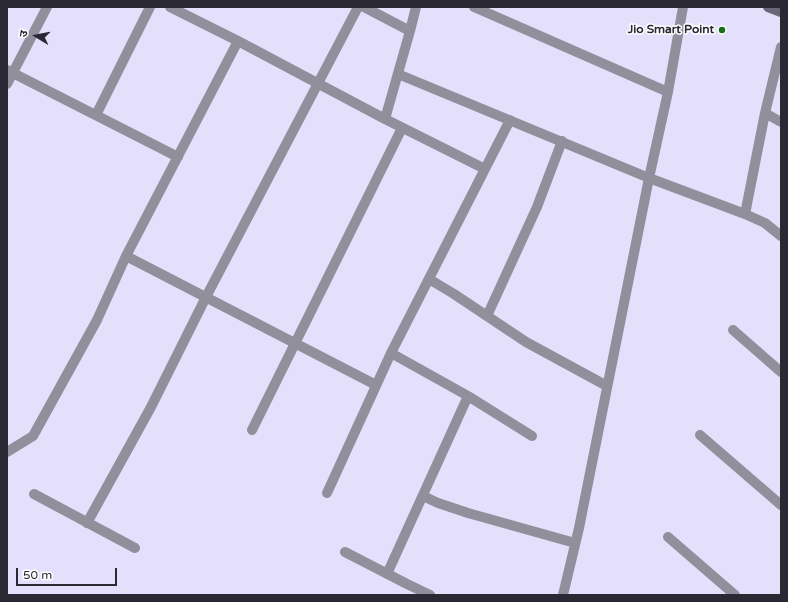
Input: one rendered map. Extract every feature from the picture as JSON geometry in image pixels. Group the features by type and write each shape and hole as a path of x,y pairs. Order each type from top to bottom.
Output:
{"main road":[{"path":"768,7 781,12"}],"street":[{"path":"7,84 10,71 47,7"},
{"path":"96,115 150,7"},
{"path":"170,7 238,41 402,128 485,169"},
{"path":"87,523 151,407 206,297 319,84 358,7"},
{"path":"364,7 410,31"},
{"path":"385,119 416,7"},
{"path":"474,7 668,92"},
{"path":"563,595 668,92 683,7"},
{"path":"7,452 33,436 97,320 126,256 238,41"},
{"path":"745,214 765,112 781,47"},
{"path":"10,71 178,156"},
{"path":"398,74 649,178 745,214 765,223 781,236"},
{"path":"765,112 781,122"},
{"path":"327,493 391,353 510,120"},
{"path":"252,430 402,128"},
{"path":"487,316 537,207 562,141"},
{"path":"126,256 376,385"},
{"path":"429,279 526,342 607,386"},
{"path":"733,330 781,372"},
{"path":"391,353 468,396 532,436"},
{"path":"387,574 468,396"},
{"path":"700,435 781,506"},
{"path":"34,494 135,548"},
{"path":"423,496 438,503 468,513 575,543"},
{"path":"668,537 735,595"},
{"path":"345,552 430,595"}],"place":[{"name":"Jio Smart Point","path":"722,30"}]}
